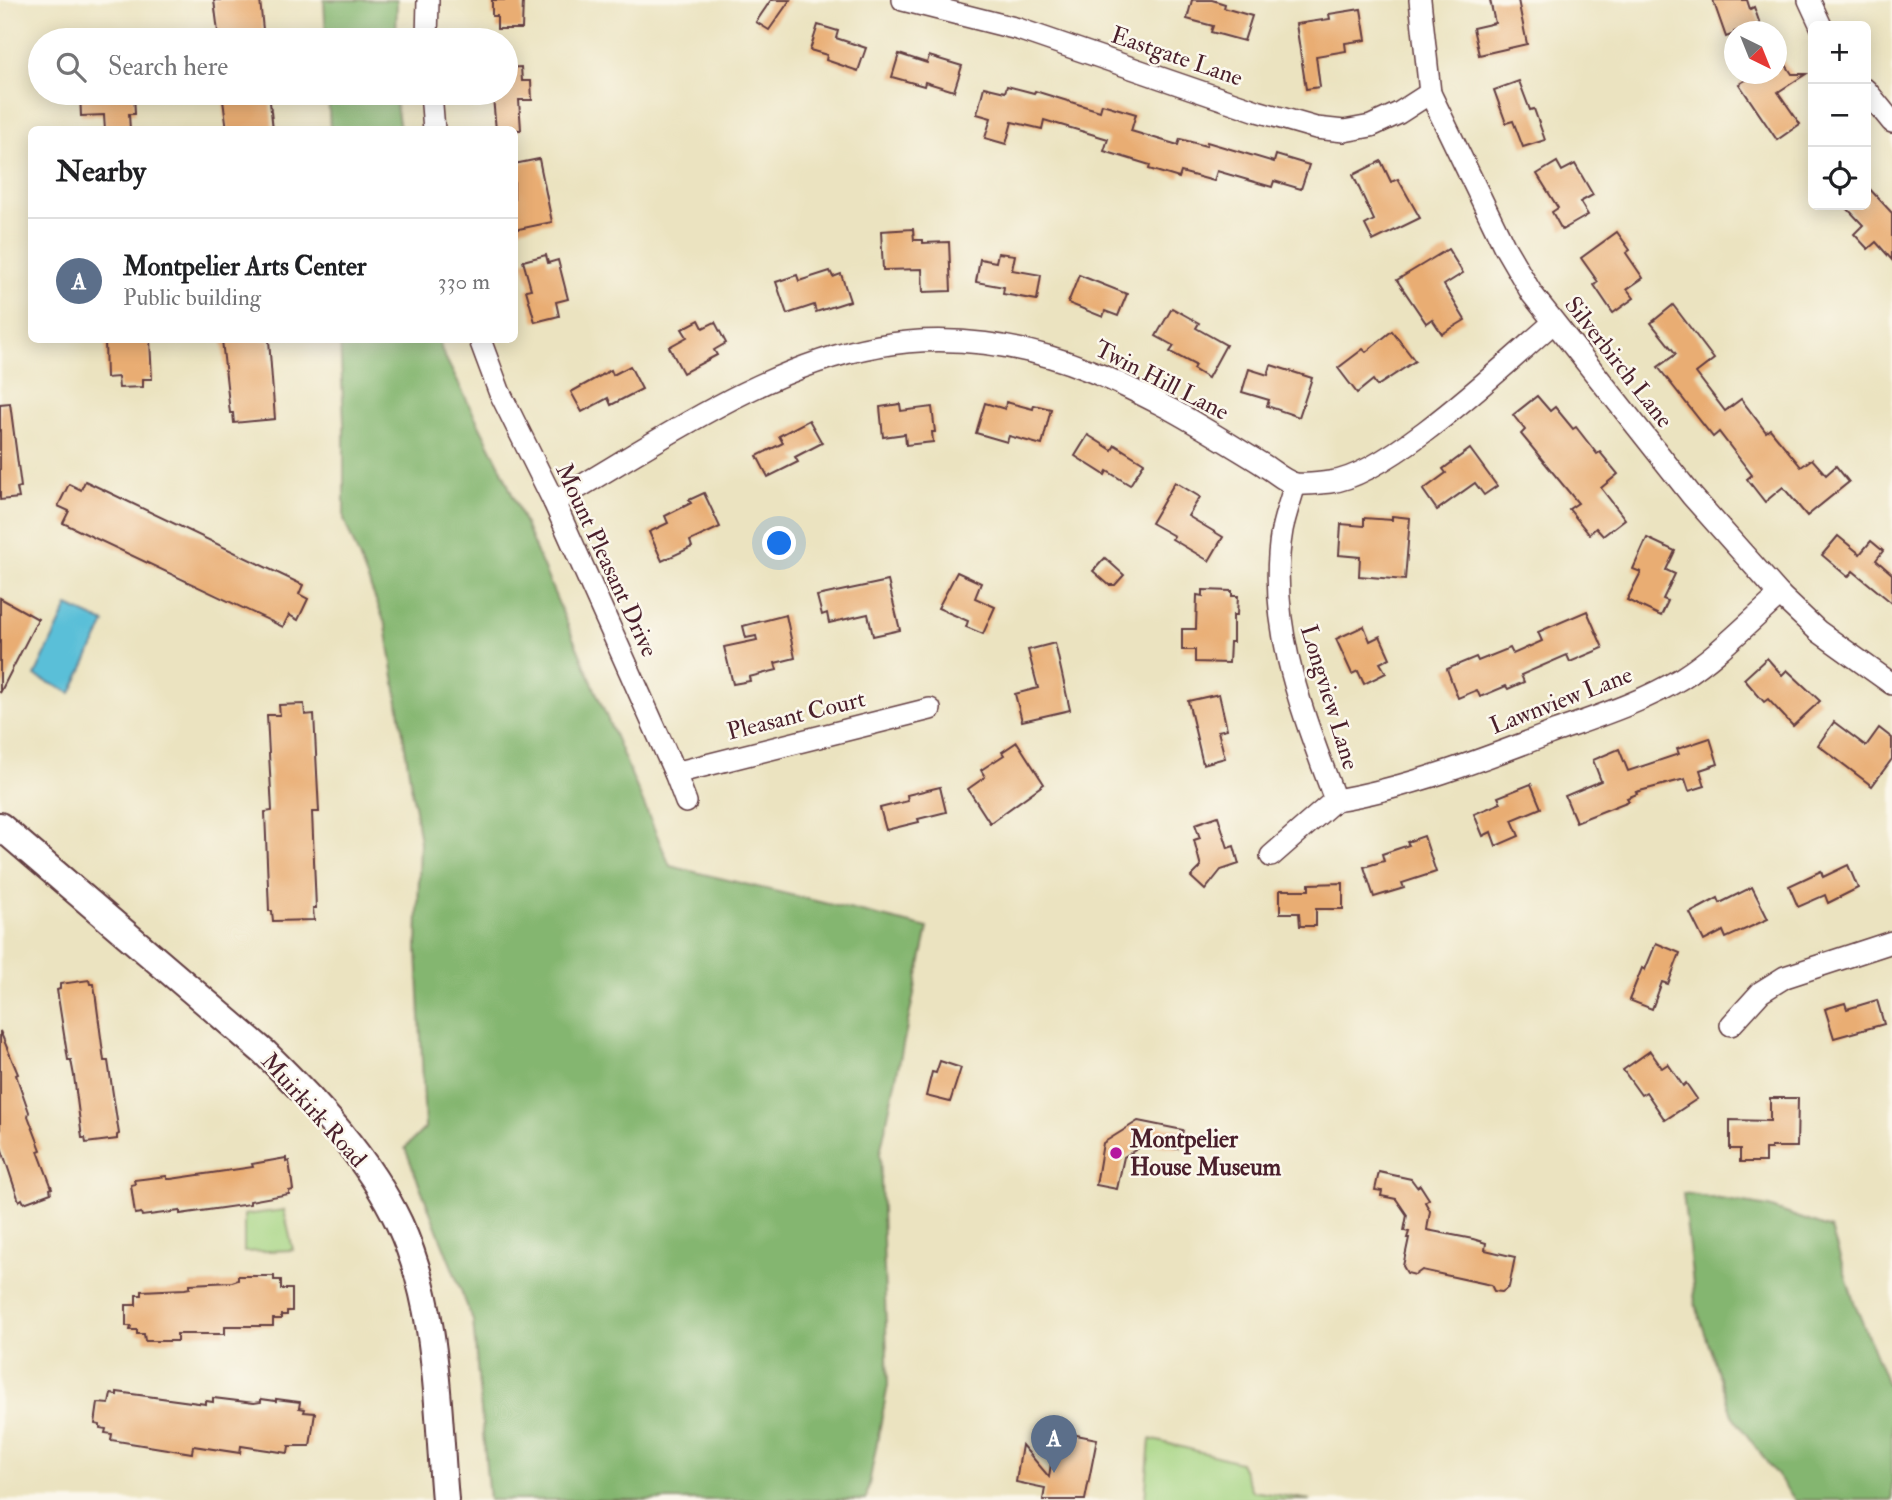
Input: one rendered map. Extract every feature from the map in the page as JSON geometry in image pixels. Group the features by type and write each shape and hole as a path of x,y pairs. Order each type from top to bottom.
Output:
{"main road":[{"name":"Muirkirk Road","path":"0,826 265,1053 300,1088 358,1155 400,1224 420,1282 431,1339 446,1500"}],"street":[{"path":"427,28 428,0"},
{"name":"Eastgate Lane","path":"903,0 1018,29 1256,111 1316,128 1343,131 1371,126 1399,113 1430,93"},
{"name":"Silverbirch Lane","path":"1420,0 1430,93 1504,246 1532,294 1692,496 1780,595 1818,631 1892,684"},
{"path":"1809,0 1819,21"},
{"path":"1871,96 1892,122"},
{"path":"432,105 434,126"},
{"path":"1295,484 1333,482 1356,475 1384,460 1457,404 1553,323"},
{"name":"Twin Hill Lane","path":"554,502 708,411 771,380 875,346 940,340 1012,348 1087,369 1188,419 1295,484"},
{"name":"Mount Pleasant Drive","path":"481,343 499,391 554,502 686,802"},
{"name":"Longview Lane","path":"1295,484 1282,530 1280,625 1301,705 1335,800"},
{"name":"Lawnview Lane","path":"1335,800 1366,795 1488,757 1586,721 1654,692 1704,662 1780,595"},
{"name":"Pleasant Court","path":"675,773 930,709"},
{"path":"1271,856 1335,800"},
{"path":"1731,1025 1761,992 1785,977 1892,942"}],"green space":[{"path":"324,0 397,0 396,28 325,28"},
{"path":"329,105 396,105 400,126 330,126"},
{"path":"340,343 440,343 501,468 670,866 928,928 880,1153 888,1385 866,1500 489,1500 473,1321 405,1148 425,1128 417,949 420,842 386,626 344,519 344,422"},
{"path":"1683,1193 1769,1207 1831,1229 1853,1299 1892,1396 1892,1500 1795,1500 1732,1415 1695,1303"},
{"path":"284,1210 293,1250 244,1252 244,1215"},
{"path":"1150,1439 1240,1462 1252,1491 1311,1500 1145,1500"}],"water":[{"path":"68,606 105,623 71,693 35,676"}],"building":[{"path":"214,0 260,0 263,28 218,28"},
{"path":"492,0 523,0 522,29 497,28 497,16 492,16"},
{"path":"771,0 790,0 769,30 756,22"},
{"path":"1192,0 1212,0 1225,4 1224,8 1252,16 1244,41 1211,32 1213,26 1187,19"},
{"path":"1490,0 1518,0 1527,44 1479,55 1473,28 1495,23"},
{"path":"1713,0 1747,0 1750,9 1754,7 1759,21 1724,21 1724,31"},
{"path":"1361,9 1366,40 1345,43 1346,51 1316,56 1320,87 1306,89 1296,24 1330,19 1329,14"},
{"path":"818,25 838,31 836,38 866,48 858,71 826,60 827,55 810,50"},
{"path":"899,54 927,63 929,56 962,66 954,91 925,82 924,86 892,77"},
{"path":"1787,66 1792,74 1806,74 1778,92 1800,124 1777,140 1739,84 1787,84"},
{"path":"518,67 521,67 522,81 531,81 532,100 519,100 521,130 518,130 518,126 496,126 494,105 518,105"},
{"path":"1519,81 1530,110 1534,109 1545,140 1523,147 1513,121 1506,123 1494,90"},
{"path":"1007,86 1034,93 1035,91 1100,111 1102,104 1136,114 1131,131 1178,145 1180,139 1206,146 1207,142 1274,162 1276,155 1309,165 1301,189 1274,181 1272,187 1217,171 1214,181 1181,172 1179,178 1149,169 1150,165 1104,151 1108,139 1044,120 1042,129 1012,122 1006,144 985,138 991,118 977,114 984,87 1005,92"},
{"path":"81,105 135,105 135,114 129,114 130,126 105,126 104,115 81,116"},
{"path":"224,105 270,105 273,126 226,126"},
{"path":"539,159 552,222 518,229 518,163"},
{"path":"1381,161 1391,182 1398,179 1420,218 1373,241 1365,225 1374,220 1353,175"},
{"path":"1557,162 1562,171 1575,164 1593,195 1580,202 1588,215 1562,230 1552,212 1558,208 1537,174"},
{"path":"1871,190 1892,213 1892,260 1876,242 1868,249 1854,234 1863,225 1849,210 1871,210"},
{"path":"913,229 914,240 923,240 923,243 949,242 951,291 923,292 922,269 883,270 881,231"},
{"path":"1617,232 1630,250 1626,253 1643,278 1627,289 1634,298 1613,313 1594,285 1598,282 1581,258"},
{"path":"1448,249 1463,273 1444,285 1465,320 1442,334 1432,319 1426,323 1397,280"},
{"path":"998,253 1015,255 1012,270 1041,275 1037,300 1003,294 1004,287 976,282 980,259 996,262"},
{"path":"546,255 548,263 558,260 568,299 556,302 559,316 535,322 526,290 531,289 523,261"},
{"path":"830,271 833,277 841,274 850,301 816,312 814,305 787,314 776,282 797,275 799,281"},
{"path":"1079,275 1127,294 1118,316 1105,311 1103,317 1068,303"},
{"path":"1673,305 1714,359 1696,373 1725,411 1741,399 1766,432 1770,429 1801,467 1812,459 1826,475 1836,466 1849,482 1807,516 1783,487 1765,502 1747,479 1752,475 1719,432 1713,437 1658,367 1676,354 1651,323"},
{"path":"1172,308 1199,323 1196,328 1226,345 1208,378 1193,369 1195,365 1170,352 1174,346 1156,336"},
{"path":"699,320 703,328 715,322 726,343 714,350 717,355 683,373 669,347 687,337 682,329"},
{"path":"1392,331 1415,361 1377,386 1373,380 1357,393 1338,368 1363,349 1366,352"},
{"path":"105,343 150,343 152,379 143,379 143,387 119,388 118,377 106,378"},
{"path":"222,343 269,343 275,419 234,423 233,413 230,413"},
{"path":"1271,365 1312,378 1299,417 1267,406 1269,400 1242,392 1249,369 1268,375"},
{"path":"630,366 642,389 611,405 608,398 582,412 571,392 611,370 613,375"},
{"path":"1537,396 1550,411 1555,407 1573,429 1576,427 1597,454 1600,452 1618,474 1601,488 1625,519 1603,536 1596,528 1589,534 1569,509 1578,503 1521,434 1525,430 1513,415"},
{"path":"1006,402 1033,409 1034,405 1051,409 1042,445 1009,436 1007,442 976,433 985,403 1005,409"},
{"path":"10,403 21,487 17,488 19,498 0,500 0,404"},
{"path":"900,404 901,411 932,407 935,432 932,432 933,442 906,445 905,434 883,437 880,407"},
{"path":"809,420 822,443 795,457 798,462 768,477 757,456 783,443 779,436"},
{"path":"1088,435 1112,450 1115,445 1144,463 1130,485 1107,471 1105,475 1075,456"},
{"path":"1470,449 1497,486 1484,495 1475,483 1437,510 1423,490 1446,473 1443,469"},
{"path":"85,481 303,585 299,594 308,599 298,620 289,615 283,627 63,523 69,511 58,506 69,484 81,490"},
{"path":"1175,482 1200,497 1188,516 1223,537 1209,561 1151,523"},
{"path":"704,493 720,527 690,541 692,547 662,561 649,532 668,523 665,516"},
{"path":"1392,516 1410,518 1405,580 1359,576 1360,557 1339,555 1341,524 1364,526 1364,518 1392,520"},
{"path":"1838,536 1860,554 1871,541 1883,551 1876,560 1892,574 1892,603 1853,571 1848,577 1822,555"},
{"path":"1647,538 1675,551 1666,570 1675,574 1663,599 1668,601 1661,616 1627,600 1641,572 1633,569"},
{"path":"1105,558 1124,575 1115,585 1109,585 1093,571"},
{"path":"957,572 981,583 975,598 995,607 983,634 966,627 968,621 938,608"},
{"path":"888,581 900,630 873,636 868,614 829,623 827,613 822,615 817,596"},
{"path":"1203,590 1232,591 1232,596 1238,596 1237,615 1233,615 1233,642 1230,642 1229,663 1195,662 1195,650 1182,650 1182,629 1196,629 1197,595 1203,596"},
{"path":"0,598 38,619 0,693"},
{"path":"1587,611 1603,648 1570,662 1567,655 1521,675 1524,682 1508,689 1506,686 1480,697 1477,690 1458,698 1447,669 1476,657 1478,661 1510,648 1513,654 1542,641 1538,632"},
{"path":"786,615 795,658 775,663 777,670 749,677 750,681 733,684 724,647 757,640 756,636 746,638 743,626"},
{"path":"1364,626 1370,641 1380,636 1390,658 1380,663 1386,673 1364,684 1358,671 1352,674 1336,639"},
{"path":"1055,643 1070,710 1022,721 1015,694 1038,688 1028,650"},
{"path":"1767,658 1782,675 1787,670 1820,701 1793,726 1768,699 1764,702 1744,679"},
{"path":"1219,694 1227,729 1218,731 1225,758 1203,764 1188,701"},
{"path":"304,704 305,715 314,714 319,812 312,812 316,908 313,908 314,920 273,921 272,911 269,911 265,812 272,811 267,715 280,715 279,705"},
{"path":"1834,722 1866,746 1879,728 1892,738 1892,759 1872,786 1818,745"},
{"path":"1710,738 1718,764 1700,770 1705,786 1689,791 1685,779 1636,792 1637,794 1627,798 1629,801 1576,822 1565,796 1601,781 1593,760 1619,749 1628,771 1679,754 1677,749"},
{"path":"1017,742 1044,784 990,823 968,789 985,777 981,770 1004,755 1002,752"},
{"path":"1531,784 1541,808 1512,820 1519,836 1496,846 1491,832 1483,836 1474,814 1501,803 1498,797"},
{"path":"940,787 946,812 886,830 880,808 908,801 907,795"},
{"path":"1218,816 1228,848 1234,846 1239,864 1221,870 1205,890 1191,877 1201,867 1194,840 1200,838 1195,824"},
{"path":"1424,836 1436,872 1402,883 1404,888 1374,897 1364,867 1384,861 1382,854 1409,845 1407,842"},
{"path":"1848,865 1858,888 1828,903 1825,895 1798,907 1789,886 1821,871 1823,877"},
{"path":"1343,883 1343,909 1316,909 1316,926 1300,926 1299,913 1280,913 1280,890 1309,890 1309,884"},
{"path":"1752,887 1768,919 1726,938 1723,931 1704,941 1690,913 1718,898 1720,903"},
{"path":"1656,943 1680,953 1668,984 1662,982 1652,1009 1629,1000"},
{"path":"89,980 90,984 94,984 104,1061 108,1061 119,1134 117,1139 86,1143 85,1138 82,1138 74,1076 71,1060 68,1060 57,990 60,989 60,984"},
{"path":"1877,1000 1884,1024 1834,1038 1825,1009 1845,1003 1847,1009"},
{"path":"0,1031 18,1074 16,1075 28,1116 41,1150 38,1151 52,1188 51,1193 24,1203 22,1199 19,1201 0,1144"},
{"path":"1650,1051 1662,1068 1668,1064 1683,1086 1686,1083 1697,1099 1665,1120 1646,1092 1641,1095 1623,1070"},
{"path":"940,1061 961,1068 950,1102 926,1096 932,1072 936,1073"},
{"path":"1770,1098 1798,1098 1797,1147 1771,1147 1765,1149 1765,1162 1740,1162 1740,1149 1730,1149 1730,1120 1770,1121"},
{"name":"Montpelier House Museum","path":"1138,1121 1183,1130 1178,1149 1147,1143 1124,1157 1117,1189 1096,1185 1103,1143"},
{"path":"286,1158 286,1162 289,1161 293,1190 289,1191 289,1194 250,1201 250,1204 180,1214 180,1211 142,1216 141,1213 135,1214 131,1185 135,1184 134,1180 167,1176 167,1179 171,1179 253,1167 252,1164"},
{"path":"1379,1172 1411,1179 1417,1187 1420,1185 1429,1199 1425,1202 1430,1211 1427,1230 1473,1239 1486,1243 1485,1250 1515,1257 1509,1287 1502,1292 1494,1291 1491,1285 1422,1270 1415,1275 1407,1273 1403,1266 1409,1238 1409,1232 1404,1231 1407,1215 1396,1199 1381,1196 1382,1191 1375,1190"},
{"path":"238,1276 274,1276 274,1280 281,1280 281,1289 292,1289 292,1311 281,1315 281,1319 273,1319 273,1326 225,1326 225,1334 177,1334 177,1341 145,1341 144,1334 137,1334 137,1330 130,1330 131,1326 126,1326 126,1305 136,1305 136,1295 142,1295 142,1291 185,1289 190,1288 190,1284 232,1282 238,1280"},
{"path":"117,1392 206,1404 206,1401 213,1402 213,1398 254,1403 261,1402 261,1399 300,1402 299,1408 305,1409 304,1412 315,1413 310,1446 289,1446 288,1453 241,1446 240,1453 193,1446 192,1453 111,1440 112,1434 105,1433 106,1429 95,1424 98,1403 109,1404 111,1394 117,1395"},
{"path":"1056,1431 1097,1439 1085,1500 1043,1500 1045,1488 1016,1482 1022,1445 1049,1477"}],"place":[{"name":"Montpelier House Museum","path":"1116,1153"},
{"name":"Montpelier Arts Center","path":"1054,1473"}]}
